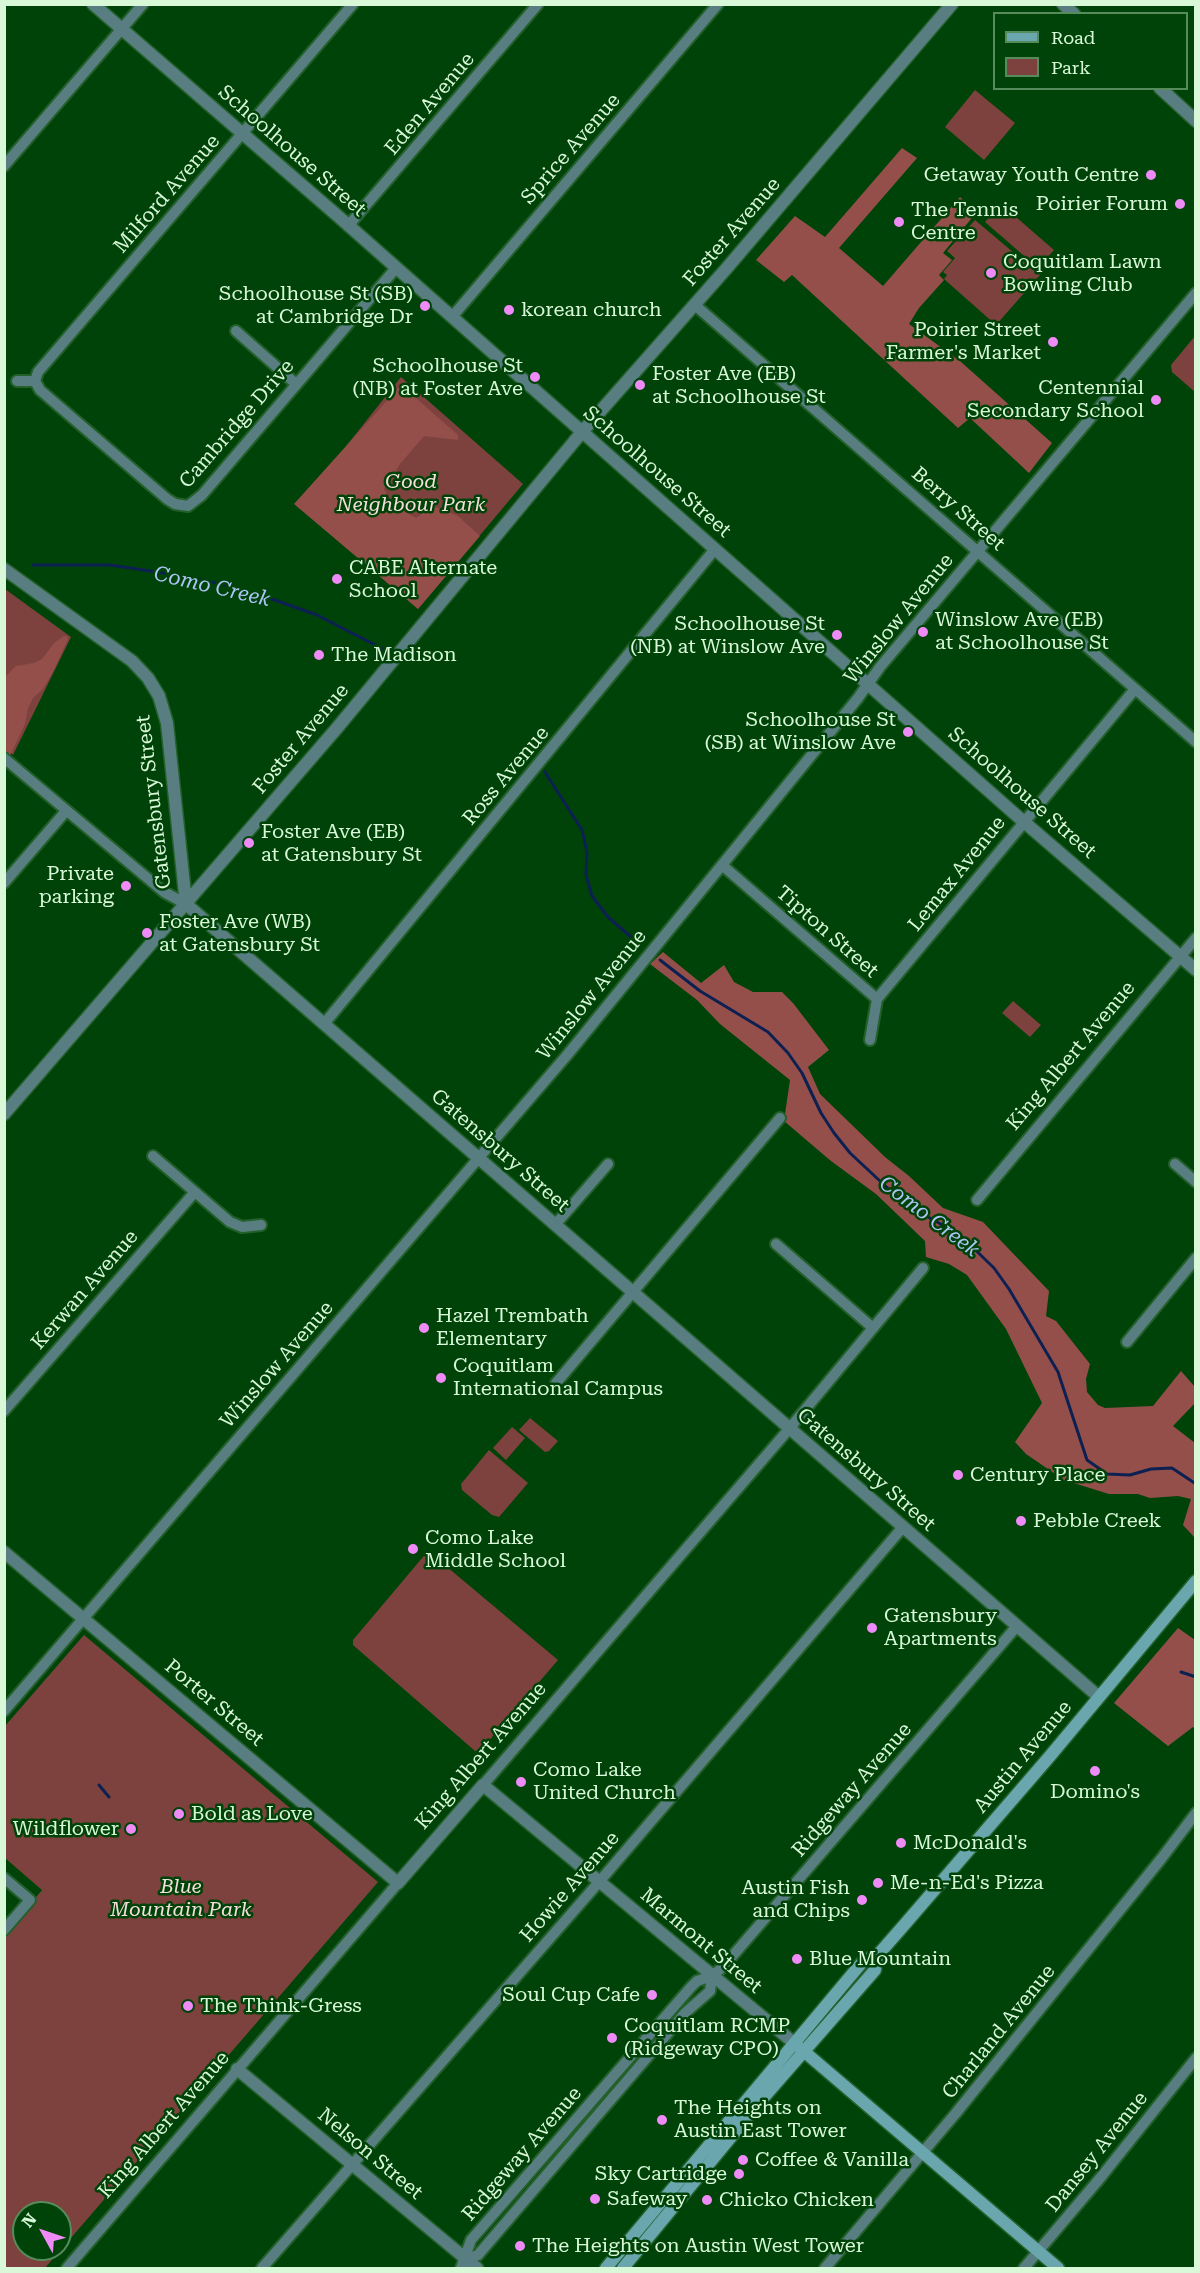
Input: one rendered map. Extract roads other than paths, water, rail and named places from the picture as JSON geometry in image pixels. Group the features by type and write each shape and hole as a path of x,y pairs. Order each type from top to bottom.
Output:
{"main road":[{"name":"Austin Avenue","path":"623,2268 799,2047 864,1960 877,1956 1196,1581"},
{"name":"Austin Avenue","path":"606,2268 799,2047"},
{"name":"Marmont Street","path":"799,2047 1058,2268"}],"street":[{"name":"Schoolhouse Street","path":"93,4 1023,821 1196,970"},
{"path":"4,166 143,4"},
{"name":"Milford Avenue","path":"35,381 38,372 353,4"},
{"name":"Eden Avenue","path":"348,226 538,4"},
{"name":"Sprice Avenue","path":"452,317 718,4"},
{"name":"Foster Avenue","path":"4,1114 337,728 582,432 695,305 952,4"},
{"path":"1162,90 1196,121"},
{"name":"Cambridge Drive","path":"35,381 40,390 166,499 181,506 188,506 202,495 396,268"},
{"name":"Winslow Avenue","path":"4,1711 568,1054 869,684 880,667 1196,293"},
{"name":"Berry Street","path":"695,305 1196,742"},
{"path":"236,331 296,384"},
{"path":"17,381 35,381"},
{"name":"Ross Avenue","path":"324,1024 715,549"},
{"name":"Gatensbury Street","path":"4,569 132,662 148,678 159,696 167,723 186,904 1099,1697"},
{"name":"Lemax Avenue","path":"877,999 1023,821 1135,690"},
{"path":"4,758 164,892 186,904"},
{"path":"4,883 66,811"},
{"name":"Tipton Street","path":"722,865 877,999 870,1040"},
{"name":"King Albert Avenue","path":"977,1200 1196,938"},
{"path":"556,1383 780,1118"},
{"path":"153,1156 230,1222 242,1227 261,1226"},
{"path":"555,1225 608,1164"},
{"path":"1175,1164 1196,1182"},
{"name":"Kerwan Avenue","path":"4,1411 194,1192"},
{"path":"776,1244 873,1328"},
{"path":"1126,1342 1196,1258"},
{"name":"King Albert Avenue","path":"67,2268 789,1429 923,1268"},
{"name":"Howie Avenue","path":"262,2268 599,1882 903,1527"},
{"name":"Porter Street","path":"4,1552 398,1883"},
{"name":"Ridgeway Avenue","path":"463,2264 471,2240 691,1987 697,1981 712,1976 737,1950 1017,1626"},
{"name":"Marmont Street","path":"483,1785 799,2047"},
{"name":"Charland Avenue","path":"825,2268 923,2153 1154,1869 1196,1813"},
{"path":"4,1878 30,1900 4,1930"},
{"name":"Ridgeway Avenue","path":"463,2264 478,2255 685,2013 710,1991 712,1976"},
{"name":"Dansey Avenue","path":"1024,2268 1101,2177 1196,2058"},
{"name":"Nelson Street","path":"237,2069 352,2165 463,2264 477,2268"}],"waterway":[{"name":"Como Creek","path":"33,565 110,565 184,576 229,586 317,615 383,649"},
{"name":"Como Creek","path":"545,772 582,830 587,852 586,875 592,896 608,917 632,938"},
{"name":"Como Creek","path":"660,960 700,991 768,1032 788,1053 802,1073 821,1113 850,1153 895,1195 917,1211 959,1234 994,1268 1058,1372 1087,1460 1107,1474 1130,1475 1151,1469 1172,1468 1196,1484"},
{"path":"1181,1672 1196,1677"},
{"path":"99,1785 109,1797"}],"place":[{"name":"Getaway Youth Centre","path":"1151,175"},
{"name":"Poirier Forum","path":"1180,204"},
{"name":"The Tennis Centre","path":"899,222"},
{"name":"Coquitlam Lawn Bowling Club","path":"991,273"},
{"name":"Schoolhouse St (SB) at Cambridge Dr","path":"425,306"},
{"name":"korean church","path":"509,310"},
{"name":"Poirier Street Farmer's Market","path":"1053,342"},
{"name":"Schoolhouse St (NB) at Foster Ave","path":"535,377"},
{"name":"Foster Ave (EB) at Schoolhouse St","path":"640,385"},
{"name":"Centennial Secondary School","path":"1156,400"},
{"name":"CABE Alternate School","path":"337,579"},
{"name":"Winslow Ave (EB) at Schoolhouse St","path":"923,632"},
{"name":"Schoolhouse St (NB) at Winslow Ave","path":"837,635"},
{"name":"The Madison","path":"319,655"},
{"name":"Schoolhouse St (SB) at Winslow Ave","path":"908,732"},
{"name":"Foster Ave (EB) at Gatensbury St","path":"249,843"},
{"name":"Private parking","path":"126,886"},
{"name":"Foster Ave (WB) at Gatensbury St","path":"147,933"},
{"name":"Hazel Trembath Elementary","path":"424,1328"},
{"name":"Coquitlam International Campus","path":"441,1378"},
{"name":"Century Place","path":"958,1475"},
{"name":"Pebble Creek","path":"1021,1521"},
{"name":"Como Lake Middle School","path":"413,1549"},
{"name":"Gatensbury Apartments","path":"872,1628"},
{"name":"Domino's","path":"1095,1771"},
{"name":"Como Lake United Church","path":"521,1782"},
{"name":"Bold as Love","path":"179,1814"},
{"name":"Wildflower","path":"131,1829"},
{"name":"McDonald's","path":"901,1843"},
{"name":"Me-n-Ed's Pizza","path":"878,1883"},
{"name":"Austin Fish and Chips","path":"862,1900"},
{"name":"Blue Mountain","path":"797,1959"},
{"name":"Soul Cup Cafe","path":"652,1995"},
{"name":"The Think-Gress","path":"188,2006"},
{"name":"Coquitlam RCMP (Ridgeway CPO)","path":"612,2038"},
{"name":"The Heights on Austin East Tower","path":"662,2120"},
{"name":"Coffee & Vanilla","path":"743,2160"},
{"name":"Sky Cartridge","path":"739,2174"},
{"name":"Safeway","path":"595,2199"},
{"name":"Chicko Chicken","path":"707,2200"},
{"name":"The Heights on Austin West Tower","path":"520,2246"}],"park label":[{"name":"Good Neighbour Park","path":"411,494"},
{"name":"Blue Mountain Park","path":"181,1898"}]}
